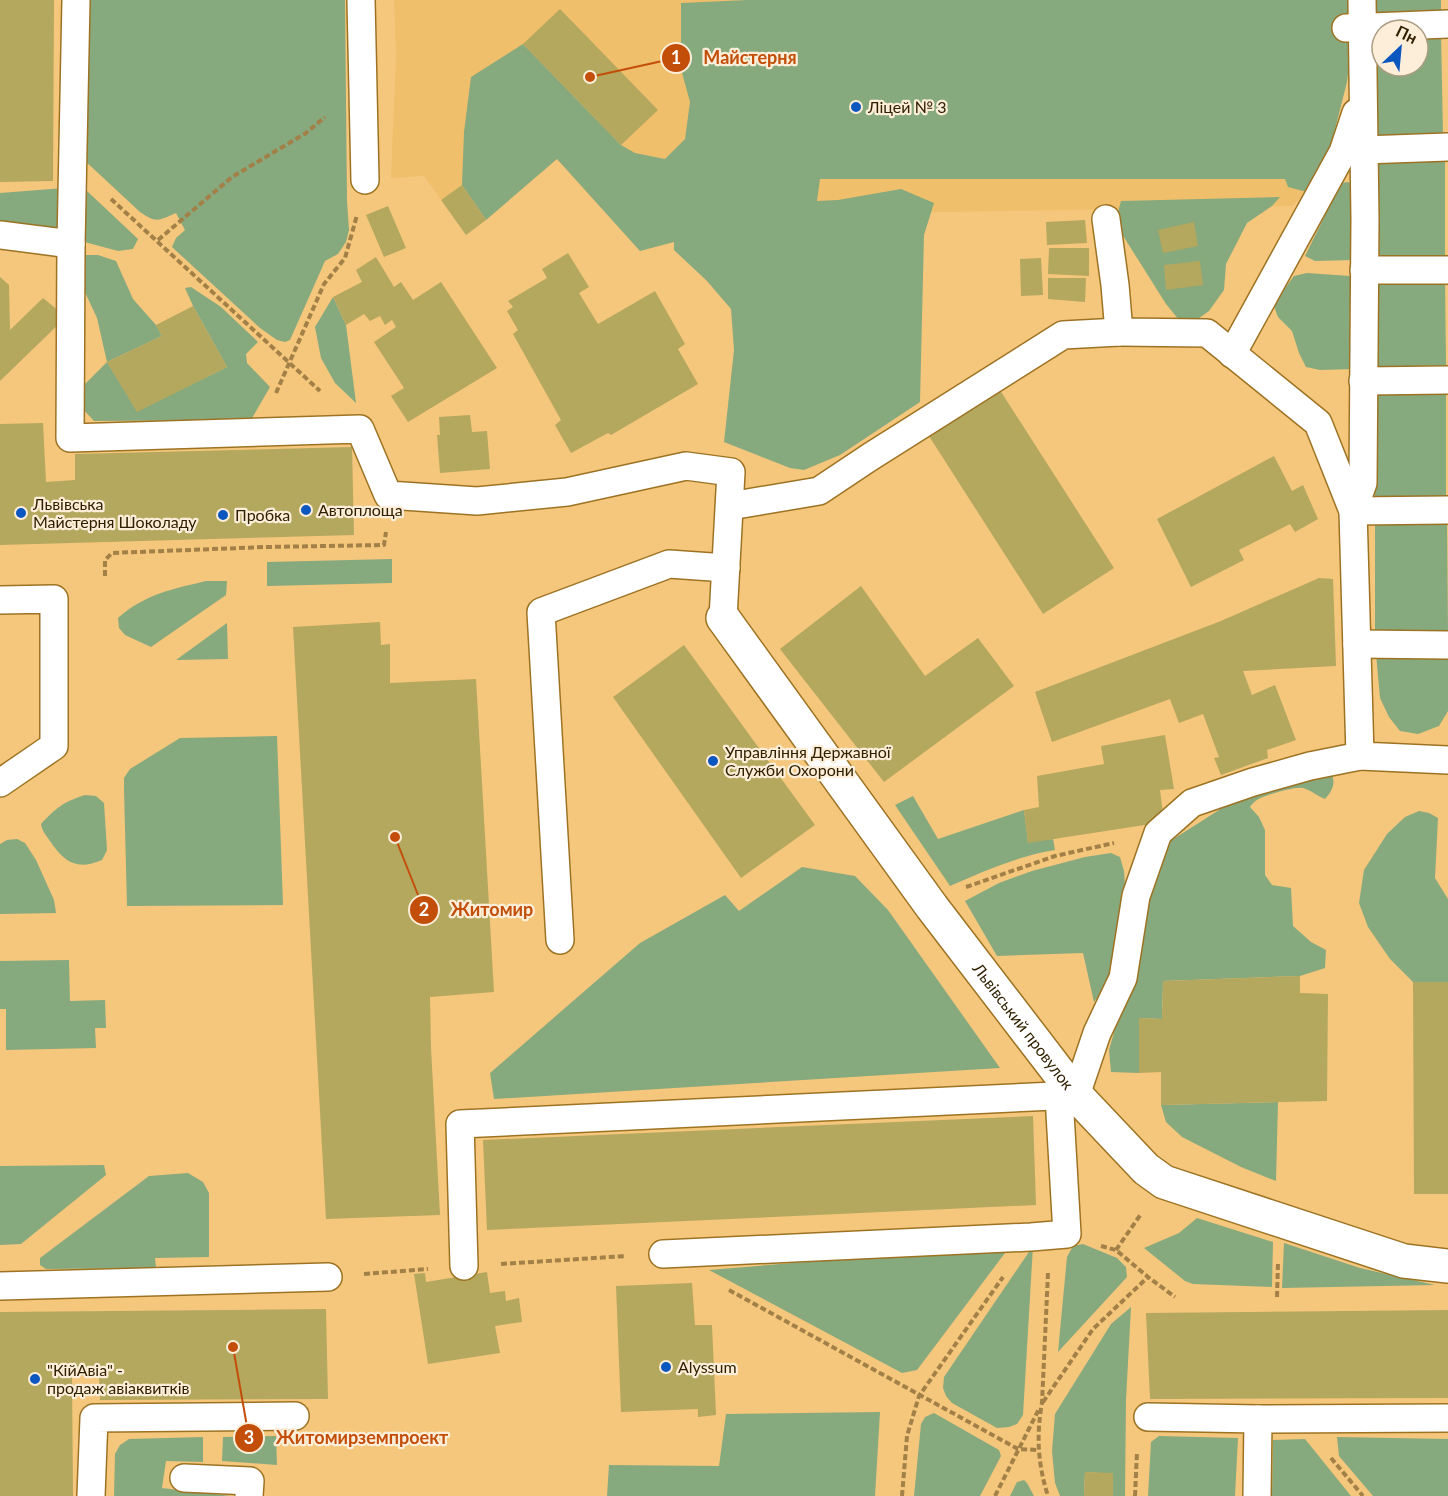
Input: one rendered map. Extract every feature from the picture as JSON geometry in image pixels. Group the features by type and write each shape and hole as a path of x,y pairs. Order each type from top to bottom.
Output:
{"street":[{"name":"Львівський провулок","path":"723,618 1068,1095 1146,1169 1164,1182 1404,1261 1448,1266"}],"lane":[{"path":"76,0 69,438 360,429 388,495 477,501 567,492 686,466 731,472 723,618"},
{"path":"361,0 365,180"},
{"path":"1353,511 1363,483 1365,219 1363,92 1353,28 1362,0"},
{"path":"1353,28 1448,24"},
{"path":"1232,354 1343,152 1363,92"},
{"path":"1363,150 1448,147"},
{"path":"1106,219 1119,332"},
{"path":"0,235 71,244"},
{"path":"1364,270 1448,270"},
{"path":"730,506 819,491 1063,335 1119,332 1207,333 1318,423 1353,511 1360,756"},
{"path":"1363,381 1448,380"},
{"path":"1353,511 1448,510"},
{"path":"560,940 541,612 669,564 726,568"},
{"path":"0,600 54,599 54,746 0,783"},
{"path":"1357,644 1448,645"},
{"path":"663,1254 1066,1234 1068,1095 1123,978 1136,896 1158,833 1192,803 1310,766 1360,756 1448,760"},
{"path":"464,1266 460,1124 1068,1095"},
{"path":"0,1286 328,1277"},
{"path":"90,1496 94,1418 295,1416"},
{"path":"1148,1417 1448,1418"},
{"path":"1257,1496 1258,1419"},
{"path":"184,1478 250,1481 249,1496"}],"path":[{"path":"158,240 232,177 306,133 363,85"},
{"path":"74,166 158,240 360,429"},
{"path":"259,432 324,284 345,258 365,180"},
{"path":"105,576 105,560 112,553 384,545 388,495"},
{"path":"932,907 970,884 1055,856 1158,833"},
{"path":"1048,1496 1038,1450 1049,1256 1066,1234 1116,1250 1175,1297"},
{"path":"902,1496 907,1436 919,1396 1031,1237"},
{"path":"995,1496 1042,1403 1093,1329 1148,1277"},
{"path":"724,1288 1018,1449 1038,1450"}],"shaded area":[{"name":"Ліцей № 3","path":"394,0 1315,0 1319,180 1292,206 774,215 640,251 557,159 486,220 462,186 441,200 424,176 391,178 396,55"}],"green space":[{"path":"88,0 345,0 349,230 346,242 338,254 325,261 290,340 285,342 277,340 260,328 172,247 176,238 185,230 176,213 157,220 145,216 83,159"},
{"name":"Ліцей № 3","path":"747,0 1350,0 1350,14 1338,15 1338,38 1352,39 1347,82 1328,157 1307,192 1288,187 1285,179 820,179 817,201 838,200 901,189 934,203 924,235 920,402 840,455 804,470 790,468 724,442 734,350 731,309 707,281 674,250 674,242 640,251 557,159 486,220 462,185 464,132 471,77 523,44 621,145 635,153 665,159 685,139 690,102 681,69 681,3"},
{"path":"1368,0 1441,0 1441,19 1368,18"},
{"path":"1430,33 1441,33 1443,136 1370,141 1368,35 1370,35 1370,78 1430,78"},
{"path":"1370,157 1445,158 1445,262 1373,262"},
{"path":"1348,182 1353,185 1354,260 1315,261 1305,256 1341,183"},
{"path":"64,188 59,234 0,222 0,193"},
{"path":"80,190 87,191 138,239 133,249 118,251 77,240"},
{"path":"1280,197 1272,206 1247,223 1226,264 1224,290 1209,311 1195,321 1179,320 1166,304 1115,223 1121,201"},
{"path":"79,255 98,255 116,261 133,299 156,325 162,336 107,362 97,318 84,290"},
{"path":"1307,273 1350,276 1354,369 1320,370 1306,367 1292,331 1278,317 1273,304 1294,276"},
{"path":"1372,277 1445,277 1446,365 1372,367"},
{"path":"191,287 221,307 258,342 246,354 247,363 270,387 251,420 94,421 82,408 81,388 107,362 137,411 227,367 185,288"},
{"path":"333,297 346,325 356,403 335,383 321,358 315,327"},
{"path":"1446,387 1446,497 1375,497 1373,388"},
{"path":"1375,520 1447,521 1448,633 1375,634"},
{"path":"392,559 392,583 267,586 267,562"},
{"path":"206,581 227,581 226,595 151,647 125,635 119,628 118,618 138,603"},
{"path":"227,623 228,659 176,660"},
{"path":"1448,653 1448,711 1439,726 1418,734 1400,731 1389,717 1380,698 1376,654"},
{"path":"277,736 283,905 127,906 124,778 130,769 180,738"},
{"path":"1330,770 1333,785 1325,799 1306,789 1299,788 1266,796 1250,807 1259,817 1265,830 1265,875 1272,885 1291,888 1293,926 1311,942 1326,950 1325,968 1300,976 1163,981 1162,1019 1139,1018 1139,1073 1111,1072 1109,1050 1119,1015 1138,973 1139,937 1164,845 1241,796"},
{"path":"85,795 96,796 104,803 107,850 102,860 85,865 66,859 44,833 41,824 60,806"},
{"path":"913,796 938,839 1024,810 1028,842 1053,839 1055,850 1014,860 950,886 895,805"},
{"path":"1419,811 1438,818 1435,878 1448,899 1448,982 1413,982 1390,959 1368,927 1359,903 1364,870 1387,834 1405,817"},
{"path":"17,839 25,843 36,860 54,900 56,913 0,914 0,844 7,840"},
{"path":"1111,853 1120,857 1124,871 1127,914 1116,972 1094,1002 1083,953 997,956 965,901 999,883 1032,871 1085,857"},
{"path":"802,867 855,876 888,910 1000,1068 494,1099 490,1073 640,943 725,895 739,911"},
{"path":"69,960 70,1001 105,1000 106,1028 95,1028 96,1048 6,1050 6,1009 0,1009 0,961"},
{"path":"1278,1102 1276,1181 1241,1167 1182,1137 1166,1122 1161,1105"},
{"path":"104,1165 106,1175 21,1244 0,1245 0,1166"},
{"path":"188,1173 203,1182 209,1193 209,1257 155,1258 156,1268 46,1269 40,1265 40,1258 149,1176"},
{"path":"1197,1218 1273,1242 1272,1287 1193,1284 1185,1281 1144,1248 1179,1233"},
{"path":"1284,1243 1360,1268 1435,1285 1282,1288"},
{"path":"1083,1244 1117,1258 1126,1267 1127,1277 1058,1352 1067,1257 1073,1246"},
{"path":"1011,1245 917,1370 902,1373 709,1270"},
{"path":"1033,1246 1023,1415 1017,1424 997,1428 952,1403 943,1388 944,1377"},
{"path":"1131,1307 1126,1400 1125,1496 1113,1496 1113,1474 1085,1472 1084,1496 1060,1496 1055,1483 1052,1451 1055,1414 1111,1324"},
{"path":"880,1412 875,1496 607,1496 609,1465 719,1466 726,1414"},
{"path":"934,1413 999,1450 1001,1456 980,1496 914,1496 921,1424 925,1417"},
{"path":"276,1436 277,1465 222,1461 223,1437"},
{"path":"1159,1436 1238,1438 1235,1496 1148,1496 1151,1442"},
{"path":"203,1437 203,1462 166,1461 162,1488 231,1496 114,1496 115,1454 120,1445 129,1439"},
{"path":"1337,1437 1448,1439 1448,1496 1373,1496 1339,1456"},
{"path":"1305,1439 1351,1496 1272,1496 1273,1440"},
{"path":"1024,1480 1034,1496 1010,1496 1017,1482"}],"building":[{"path":"0,0 54,0 53,181 0,182"},
{"path":"560,9 658,110 621,145 523,44"},
{"path":"462,185 486,220 466,235 441,200"},
{"path":"388,206 406,248 384,257 366,215"},
{"path":"1085,220 1087,243 1047,245 1046,222"},
{"path":"1194,222 1198,246 1163,253 1158,230"},
{"path":"1049,248 1089,248 1089,276 1048,274"},
{"path":"568,253 589,287 579,293 598,324 655,291 685,344 678,349 698,384 611,435 608,433 571,453 555,425 561,420 513,334 518,330 507,311 513,307 508,301 547,278 542,269"},
{"path":"376,257 394,287 401,282 413,300 441,282 497,368 408,422 391,396 404,388 374,342 396,327 392,320 385,325 380,316 370,321 364,314 346,325 333,297 362,282 356,270"},
{"path":"1041,258 1043,295 1021,296 1020,259"},
{"path":"1200,261 1203,285 1166,290 1164,265"},
{"path":"0,277 9,285 10,330 43,298 66,317 0,381"},
{"path":"1048,278 1086,278 1085,302 1048,299"},
{"path":"193,306 227,367 137,412 107,362 162,336 156,325"},
{"path":"998,387 1114,568 1043,614 927,433"},
{"path":"470,415 472,432 487,431 490,469 440,473 437,435 440,435 439,417"},
{"path":"43,423 46,482 75,480 75,454 352,447 354,535 0,545 0,424"},
{"path":"1274,456 1292,491 1303,485 1318,519 1295,532 1290,524 1239,550 1244,560 1191,587 1157,519"},
{"path":"1319,578 1333,579 1336,666 1243,671 1252,695 1275,685 1296,740 1267,750 1268,758 1221,775 1214,758 1219,757 1203,714 1179,723 1170,699 1052,742 1035,692 1221,621"},
{"path":"861,586 925,676 978,638 1014,686 884,782 780,649"},
{"path":"380,622 381,645 390,644 390,683 476,679 494,992 430,997 440,1215 326,1219 293,627"},
{"name":"Управління Державної Служби Охорони","path":"684,645 815,825 741,878 613,697"},
{"path":"1165,735 1174,789 1160,790 1164,822 1028,843 1024,810 1039,807 1037,776 1104,764 1101,746"},
{"path":"1300,976 1300,993 1328,994 1327,1101 1161,1105 1161,1072 1139,1073 1139,1018 1162,1019 1163,981"},
{"path":"1413,982 1448,982 1448,1194 1414,1194"},
{"path":"1033,1116 1036,1205 487,1230 483,1140"},
{"path":"487,1272 490,1293 505,1291 506,1301 519,1298 522,1322 495,1326 500,1353 428,1364 414,1274 425,1273 426,1282"},
{"name":"Alyssum","path":"692,1283 695,1325 712,1325 716,1415 698,1417 698,1409 621,1412 616,1286"},
{"path":"326,1309 328,1399 100,1400 99,1376 72,1376 73,1496 0,1496 0,1312"},
{"path":"1448,1310 1448,1398 1150,1399 1146,1313"},
{"path":"1085,1472 1113,1473 1113,1496 1084,1496"}],"place":[{"name":"Майстерня","path":"590,77"},
{"name":"Ліцей № 3","path":"856,107"},
{"name":"Автоплоща","path":"306,510"},
{"name":"Львівська Майстерня Шоколаду","path":"21,513"},
{"name":"Пробка","path":"223,515"},
{"name":"Управління Державної Служби Охорони","path":"713,761"},
{"name":"Житомир","path":"395,837"},
{"name":"Житомирземпроект","path":"233,1347"},
{"name":"Alyssum","path":"666,1367"},
{"name":"\"КійАвіа\" - продаж авіаквитків","path":"35,1379"}]}
